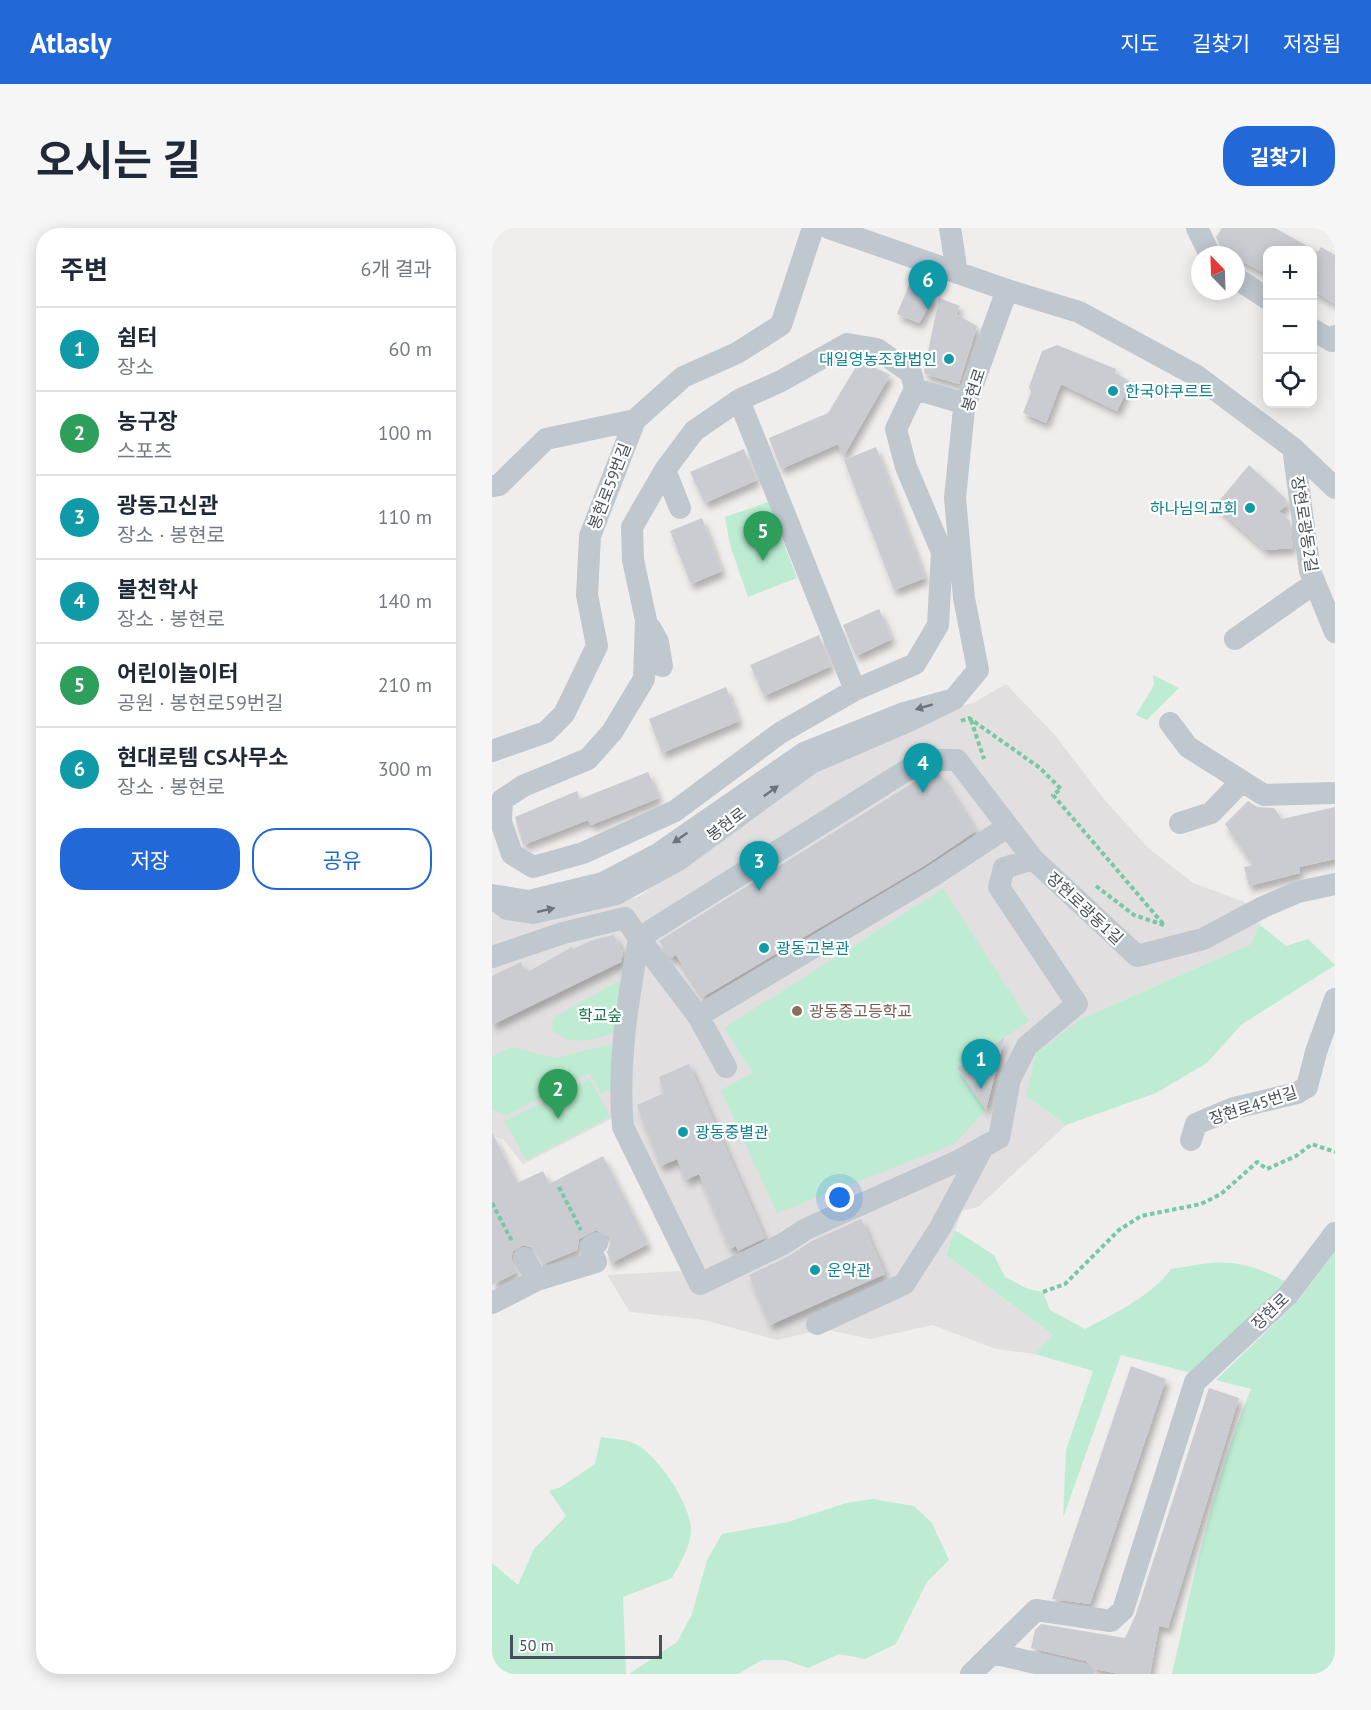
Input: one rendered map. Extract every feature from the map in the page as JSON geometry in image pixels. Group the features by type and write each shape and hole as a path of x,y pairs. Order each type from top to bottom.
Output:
{"street":[{"name":"봉현로59번길","path":"492,751 546,732 564,714 597,646 587,595 590,536 636,420 683,377 737,353 781,326 813,228"},
{"path":"829,228 1007,290 1079,312 1197,376 1293,448 1335,488"},
{"path":"950,228 957,273"},
{"path":"1197,228 1206,246"},
{"path":"1245,284 1263,296"},
{"name":"봉현로","path":"492,896 507,909 533,913 616,894 678,860 811,763 954,699 978,670 964,598 956,498 966,404 1007,290"},
{"path":"1317,332 1332,341 1335,336"},
{"path":"847,344 877,349 911,373 915,389 896,429 906,467 942,552 938,624 915,664 855,690 780,733 675,811 583,854 533,867 512,854 501,822 502,800 523,786 588,759 612,732 644,679 646,620 633,560 632,527 664,470 694,431 739,400 781,381 847,344"},
{"path":"915,389 966,404"},
{"path":"739,400 855,690"},
{"name":"봉현로59번길","path":"492,486 499,485 546,439 636,420"},
{"name":"장현로광동2길","path":"1293,448 1310,571 1335,632"},
{"path":"664,470 680,508"},
{"path":"1235,639 1315,583"},
{"path":"646,620 658,642 662,666"},
{"path":"1170,723 1188,747 1264,795 1335,793"},
{"path":"983,1147 806,1229 783,1244 700,1284 623,1127 621,1102 627,1007 639,938 923,760 957,760 1033,859"},
{"path":"1180,823 1211,813 1242,781"},
{"path":"698,1016 931,877 1007,827"},
{"name":"장현로광동1길","path":"983,1147 999,1138 1010,1079 1027,1046 1077,1004 999,886 1004,868 1033,859 1137,956 1203,939 1263,907 1298,892 1335,884"},
{"path":"492,957 563,933 625,918 698,1016 726,1067"},
{"name":"장현로45번길","path":"1191,1140 1196,1124 1234,1108 1297,1093 1307,1087 1316,1052 1335,999"},
{"path":"817,1324 904,1284 940,1228 983,1147"},
{"name":"장현로","path":"992,1653 1036,1610 1111,1621 1123,1610 1195,1382 1288,1295 1335,1233"},
{"path":"492,1303 537,1280 596,1262 590,1242"},
{"path":"520,1253 537,1280"},
{"path":"971,1674 992,1653 1083,1674"}],"path":[{"path":"958,722 969,718 1040,768 1061,789 1053,795 1164,925"},
{"path":"1088,880 1134,915 1203,939"},
{"path":"1043,1292 1065,1284 1119,1230 1141,1216 1201,1204 1221,1194 1257,1162 1267,1169 1296,1156 1312,1144 1335,1152"},
{"path":"559,1187 590,1242"},
{"path":"492,1203 520,1253"}],"shaded area":[{"name":"광동중고등학교","path":"1006,684 1054,734 1104,799 1147,847 1193,883 1245,902 1259,924 1251,944 1081,1019 1026,1096 1066,1125 978,1207 962,1211 946,1255 1053,1335 1035,1354 996,1349 933,1325 870,1339 824,1329 777,1340 704,1320 630,1312 607,1275 682,1271 613,1118 523,1164 503,1139 492,1136 492,907 534,921 638,897 812,770 944,711 973,703"}],"green space":[{"path":"768,502 797,578 748,597 730,545 725,517"},
{"path":"1153,675 1179,688 1147,720 1136,715 1154,685"},
{"path":"943,889 1029,1021 957,1068 986,1110 954,1144 777,1213 721,1090 753,1073 724,1028"},
{"path":"1259,924 1286,946 1308,939 1335,965 1241,1025 1207,1063 1156,1093 1066,1125 1026,1096 1036,1054 1081,1019 1251,944"},
{"name":"학교숲","path":"626,977 623,1030 595,1039 578,1040 561,1036 552,1030 553,1018"},
{"name":"학교숲","path":"616,1043 618,1086 601,1093 589,1073 507,1115 492,1110 492,1057 511,1047 556,1058"},
{"path":"590,1079 610,1117 526,1160 505,1121"},
{"path":"955,1230 994,1255 1005,1277 1028,1289 1043,1292 1050,1310 1085,1329 1143,1296 1171,1269 1230,1263 1255,1268 1287,1282 1196,1374 1121,1355 1063,1518 1066,1450 1093,1371 1035,1354 1053,1335 946,1255"},
{"path":"1335,1251 1335,1674 1172,1674 1215,1494 1251,1389 1216,1380 1298,1301"},
{"path":"601,1437 625,1440 637,1445 664,1470 680,1496 690,1521 689,1543 684,1555 672,1578 623,1597 626,1674 492,1674 492,1563 518,1585 534,1549 566,1516 549,1491 561,1487 595,1464"},
{"path":"873,1499 914,1506 932,1523 949,1560 927,1582 896,1644 865,1659 839,1654 808,1668 785,1660 762,1660 738,1674 629,1674 677,1642 692,1614 707,1560 722,1534 788,1522 846,1503"}],"building":[{"path":"1222,228 1275,228 1307,246 1263,246 1263,272 1245,263 1245,246 1220,246 1216,237"},
{"path":"1321,247 1335,255 1335,304 1317,293 1317,251"},
{"path":"909,285 935,296 919,323 897,314"},
{"name":"대일영농조합법인","path":"939,298 960,306 956,314 977,326 959,384 925,374 924,371"},
{"path":"1057,345 1116,369 1115,373 1131,382 1117,411 1061,384 1046,423 1023,413 1031,392 1029,387 1042,351"},
{"path":"860,360 890,375 843,457 838,444 781,469 769,438 828,413"},
{"path":"876,447 925,578 894,590 844,460"},
{"path":"744,449 757,480 705,503 690,472"},
{"name":"하나님의교회","path":"1249,465 1286,499 1287,505 1279,511 1290,521 1293,548 1265,550 1215,506"},
{"path":"702,518 722,571 691,584 670,531"},
{"path":"879,609 892,639 856,656 843,625"},
{"path":"819,635 831,666 764,696 750,665"},
{"path":"726,687 739,721 662,753 649,719"},
{"path":"648,772 659,798 591,825 588,820 523,845 515,817 577,791 580,799"},
{"path":"927,774 940,774 976,831 924,866 703,997 676,955 671,958 659,941"},
{"path":"1248,801 1257,807 1274,808 1282,819 1335,807 1335,859 1299,867 1300,873 1249,886 1244,867 1253,865 1225,824"},
{"path":"614,935 623,953 621,962 492,1025 492,976 521,962 526,973 572,947 573,949 593,940"},
{"path":"1004,1038 986,1110 957,1068"},
{"name":"광동중별관","path":"689,1064 765,1238 738,1251 736,1246 730,1249 699,1174 686,1180 677,1159 661,1166 637,1105 664,1093 659,1077"},
{"path":"492,1132 517,1183 543,1171 549,1184 603,1156 648,1244 611,1263 607,1252 610,1244 609,1237 596,1230 579,1239 577,1250 543,1264 531,1247 523,1245 513,1251 511,1258 517,1272 492,1285"},
{"name":"운악관","path":"861,1219 885,1274 770,1325 749,1275 789,1256 812,1241"},
{"path":"1131,1366 1166,1379 1090,1604 1052,1599"},
{"path":"1209,1388 1239,1398 1168,1628 1159,1626 1150,1674 1120,1674 1095,1669 1086,1661 1031,1648 1035,1630 1041,1624 1125,1638 1136,1614"}],"place":[{"name":"현대로템 CS사무소","path":"928,310"},
{"name":"대일영농조합법인","path":"949,359"},
{"name":"한국야쿠르트","path":"1113,391"},
{"name":"하나님의교회","path":"1250,508"},
{"name":"어린이놀이터","path":"763,561"},
{"name":"불천학사","path":"923,793"},
{"name":"광동고신관","path":"759,891"},
{"name":"광동고본관","path":"764,948"},
{"name":"광동중고등학교","path":"797,1011"},
{"name":"쉼터","path":"981,1089"},
{"name":"농구장","path":"558,1119"},
{"name":"광동중별관","path":"683,1132"},
{"name":"운악관","path":"815,1270"}]}
